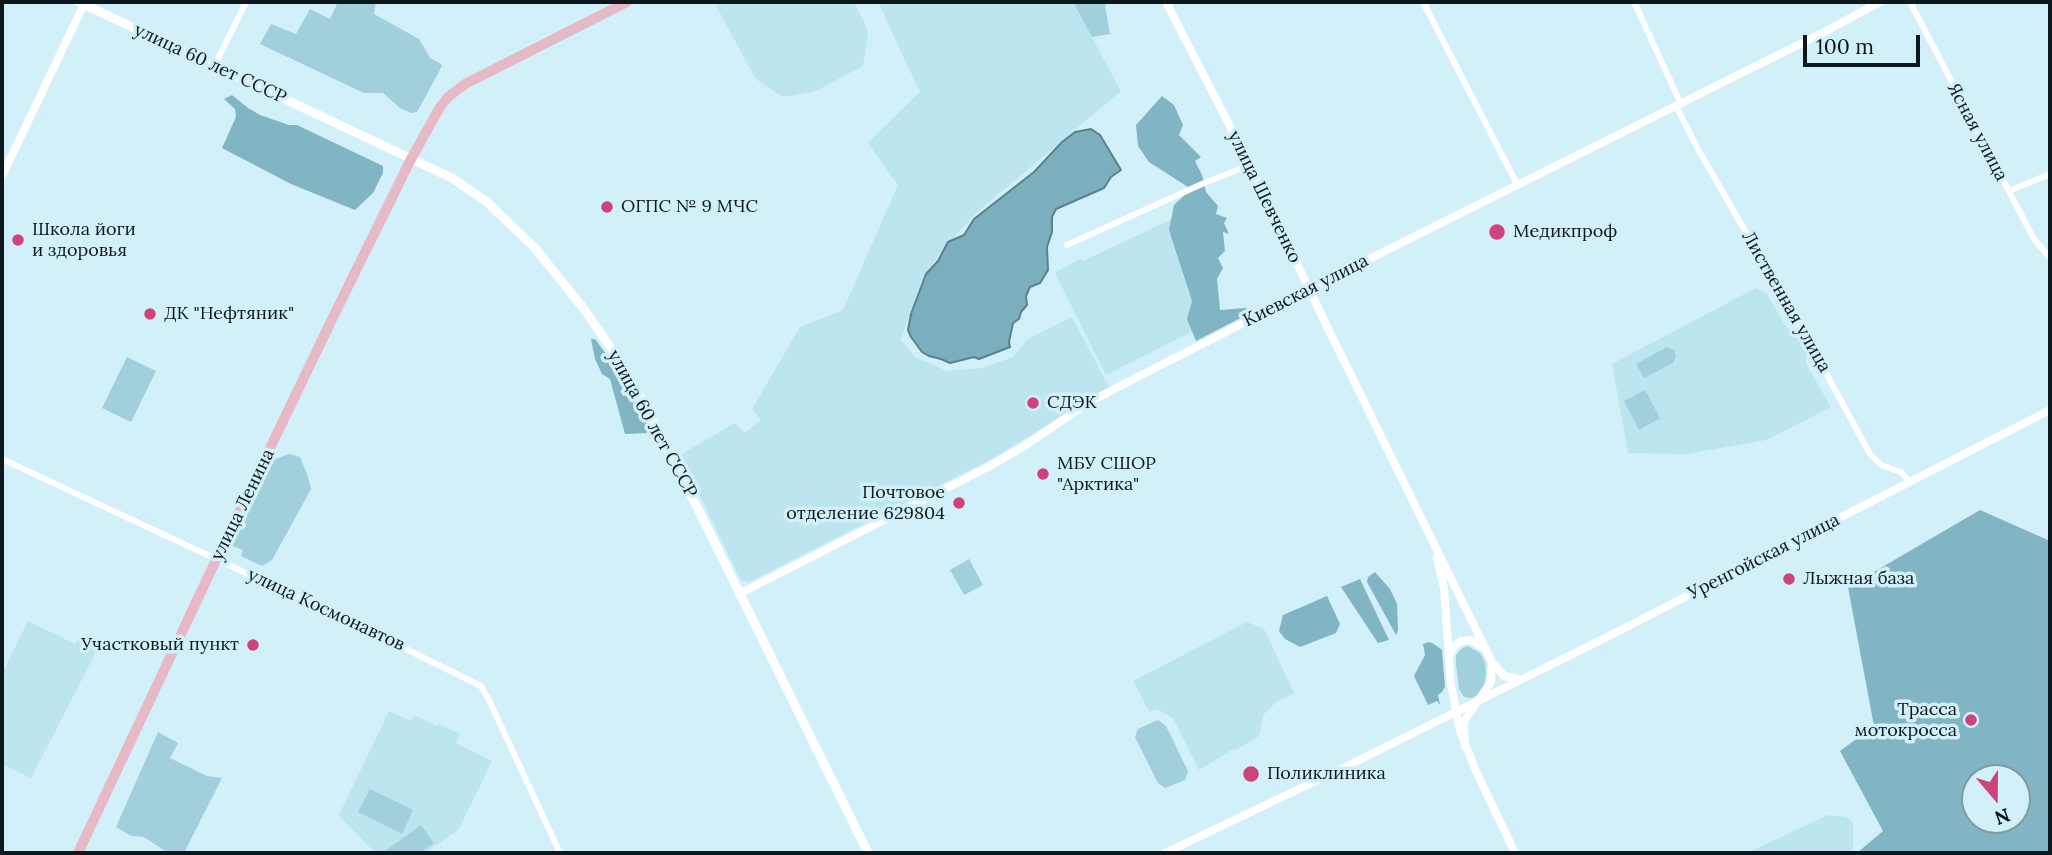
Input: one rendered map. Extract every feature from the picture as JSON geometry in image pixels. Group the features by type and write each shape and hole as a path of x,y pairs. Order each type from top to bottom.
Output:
{"main road":[{"name":"улица Ленина","path":"78,853 216,560 411,159 440,107 456,90 627,2"},
{"name":"улица 60 лет СССР","path":"82,3 452,178 486,202 535,248 584,309 623,367 652,418 868,853"}],"street":[{"path":"215,67 246,2"},
{"name":"улица Шевченко","path":"1166,2 1250,164 1434,544"},
{"path":"1423,2 1518,186"},
{"name":"Лиственная улица","path":"1634,2 1699,151 1870,454 1881,465 1902,472 1910,482"},
{"name":"Киевская улица","path":"739,594 988,467 1094,400 1880,2"},
{"name":"Ясная улица","path":"1910,2 2034,239 2050,258"},
{"path":"2,176 82,3"},
{"path":"1067,245 1250,164"},
{"path":"2008,191 2050,174"},
{"name":"Уренгойская улица","path":"1165,853 1528,677 2050,410"},
{"name":"улица Космонавтов","path":"2,459 481,686 560,853"},
{"path":"1434,544 1444,588 1455,713 1465,747 1515,853"},
{"path":"1434,544 1491,659 1491,682 1464,724 1465,747"},
{"path":"1449,656 1455,645 1467,640 1481,645 1500,672 1510,679 1528,677"},
{"path":"1451,685 1460,701 1476,703"}],"shaded area":[{"path":"338,2 376,2 374,14 419,39 430,58 441,64 417,112 411,113 400,108 383,93 364,93 260,44 271,24 296,34 310,9 330,19"},
{"path":"724,2 854,2 868,31 863,66 816,91 783,97 756,79 716,6"},
{"path":"878,2 1073,2 1121,91 975,214 938,256 922,280 901,340 915,357 947,371 983,368 1013,357 1028,339 1072,317 1109,387 993,458 749,582 741,580 680,455 735,423 745,433 761,420 752,409 800,327 843,310 898,185 868,143 920,92"},
{"path":"1073,2 1111,2 1105,5 1110,34 1092,37"},
{"path":"232,95 260,115 297,125 383,166 383,173 373,193 355,210 291,184 222,148 236,117 235,109 224,99"},
{"path":"1162,96 1174,105 1183,125 1179,135 1201,157 1195,161 1206,192 1218,206 1216,214 1227,218 1224,223 1229,234 1223,232 1225,251 1218,258 1223,268 1217,279 1220,310 1245,308 1254,311 1196,341 1187,319 1192,301 1169,230 1174,205 1191,189 1149,162 1138,146 1136,125"},
{"path":"1091,129 1100,135 1121,170 1111,177 1104,188 1056,209 1047,247 1048,270 1040,283 1030,287 1026,296 1027,305 1019,319 1013,323 1010,347 979,359 974,357 950,363 922,352 908,330 911,314 926,274 938,261 948,242 964,235 974,219 1034,172 1062,142 1075,132"},
{"path":"1172,219 1219,318 1106,375 1055,273 1081,258 1083,261"},
{"path":"1756,288 1767,294 1786,327 1795,333 1806,352 1806,364 1831,407 1766,440 1686,454 1628,453 1612,364"},
{"path":"591,339 595,339 617,369 650,428 647,433 625,434 610,379 602,374 595,359"},
{"path":"1667,347 1674,350 1676,356 1673,363 1644,378 1636,364"},
{"path":"127,357 156,371 131,422 102,408"},
{"path":"1645,390 1660,418 1639,430 1624,401"},
{"path":"289,454 300,457 311,489 272,560 262,566 241,556 243,550 232,546 273,460"},
{"name":"Трасса мотокросса","path":"1980,510 2050,541 2050,853 1857,853 1883,831 1840,751 1874,726 1848,587"},
{"path":"969,559 983,585 964,595 950,570"},
{"path":"1375,572 1390,589 1397,604 1396,635 1367,582 1368,577"},
{"path":"1360,579 1389,640 1378,643 1341,587"},
{"path":"1327,596 1340,624 1336,633 1300,647 1285,639 1279,631 1283,615"},
{"path":"28,621 75,644 78,639 98,648 31,778 2,764 2,674"},
{"path":"1247,622 1264,629 1294,693 1276,702 1263,715 1259,736 1199,770 1173,718 1157,709 1149,712 1133,681"},
{"path":"1429,642 1442,650 1445,687 1438,695 1440,705 1437,701 1428,705 1414,676 1425,655 1423,644"},
{"path":"1468,646 1480,653 1485,662 1486,673 1484,686 1478,695 1471,698 1464,697 1459,689 1456,664 1456,655"},
{"path":"389,711 411,721 414,715 460,734 456,743 492,761 458,830 425,853 375,853 339,815"},
{"path":"1158,720 1166,726 1188,771 1185,780 1165,788 1158,783 1135,737 1138,729"},
{"path":"158,732 178,743 170,758 207,776 222,778 184,853 168,853 144,837 131,836 116,827"},
{"path":"370,789 413,810 402,834 358,812"},
{"path":"1828,815 1847,817 1853,823 1853,850 1847,853 1747,853"},
{"path":"421,825 434,843 420,853 386,853 385,851"}],"place":[{"name":"ОГПС № 9 МЧС","path":"607,207"},
{"name":"Медикпроф","path":"1497,232"},
{"name":"Школа йоги и здоровья","path":"18,240"},
{"name":"ДК \"Нефтяник\"","path":"150,314"},
{"name":"СДЭК","path":"1033,403"},
{"name":"МБУ СШОР \"Арктика\"","path":"1043,474"},
{"name":"Почтовое отделение 629804","path":"959,503"},
{"name":"Лыжная база","path":"1789,579"},
{"name":"Участковый пункт","path":"253,645"},
{"name":"Трасса мотокросса","path":"1971,720"},
{"name":"Поликлиника","path":"1251,774"}]}
